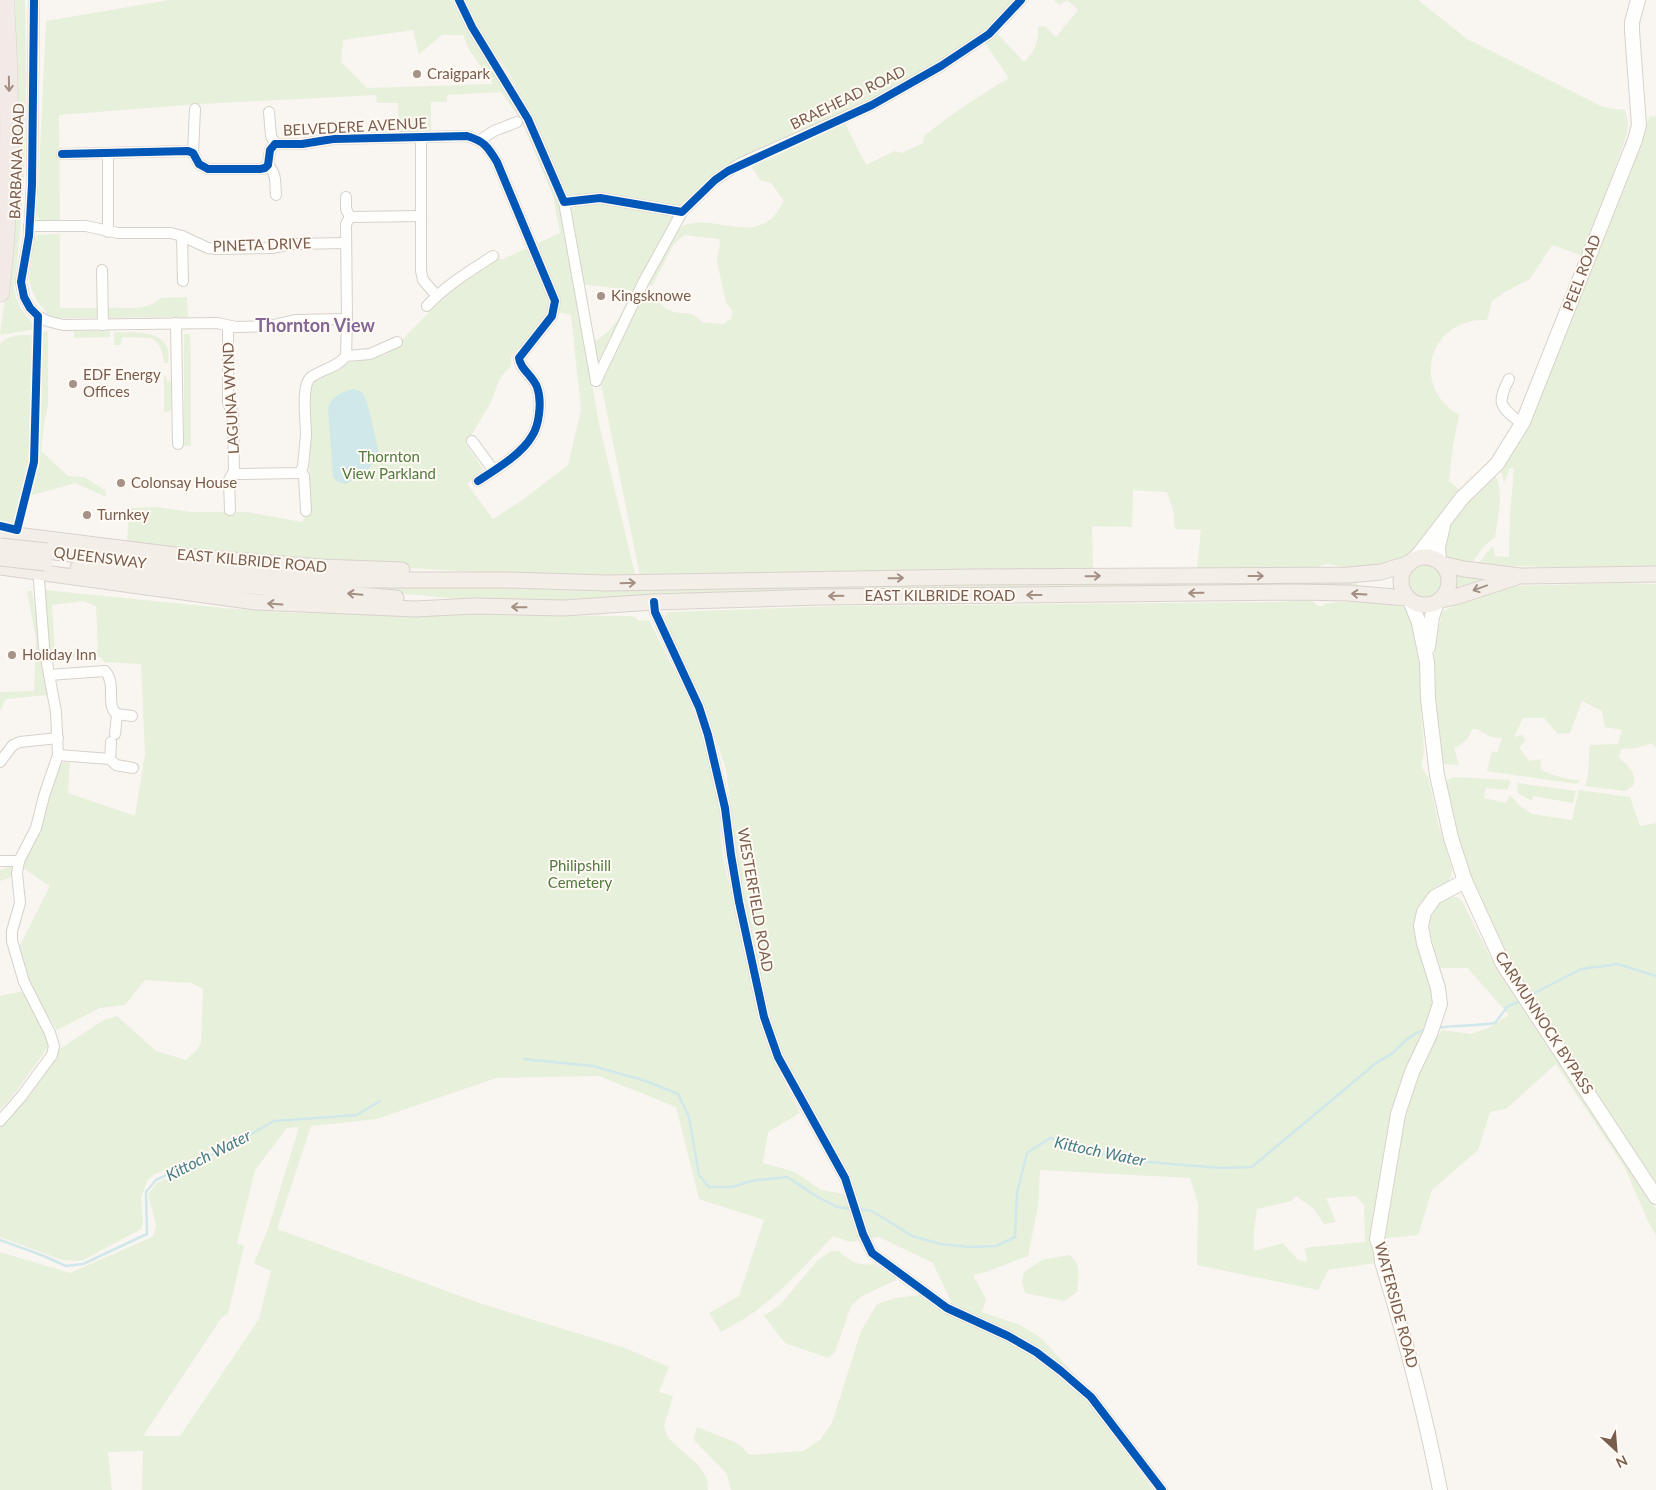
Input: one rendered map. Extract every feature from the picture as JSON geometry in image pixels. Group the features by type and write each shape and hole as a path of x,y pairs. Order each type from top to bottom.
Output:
{"highway":[{"path":"0,293 8,206 10,128 5,0"}],"main road":[{"name":"EAST KILBRIDE ROAD","path":"0,533 183,556 312,567 407,570 505,580"},
{"name":"QUEENSWAY","path":"0,546 193,570 226,578"},
{"path":"1520,576 1427,605 1420,605 1409,599 1403,591 1401,578 1404,569 1411,562 1425,557 1464,569 1520,576 1656,574"},
{"name":"QUEENSWAY","path":"0,558 175,580 226,578"},
{"name":"EAST KILBRIDE ROAD","path":"289,584 353,580 505,580 607,583 973,577 1348,576 1381,572 1411,562"},
{"path":"1439,601 1448,589 1449,582 1447,572 1440,563"},
{"name":"EAST KILBRIDE ROAD","path":"0,567 256,602 415,608 474,606 564,608 654,602 814,597 1295,592 1348,593 1409,599"},
{"name":"EAST KILBRIDE ROAD","path":"226,578 474,606"}],"street":[{"name":"BARBANA ROAD","path":"34,0 32,185 22,282 24,297 30,308 47,321 63,325 218,323 228,326 272,326 295,320 347,319"},
{"path":"458,0 472,27 528,119 564,202 600,198 682,212"},
{"name":"BRAEHEAD ROAD","path":"564,202 596,381 643,283 682,212 715,180 728,171 872,105 941,66 989,34 1022,0"},
{"name":"PEEL ROAD","path":"1411,562 1462,498 1497,464 1522,424 1635,140 1639,125 1632,22 1638,0"},
{"path":"195,109 193,153 199,164 208,169 260,169 268,165 274,170 276,195"},
{"name":"BELVEDERE AVENUE","path":"269,112 271,136 275,144"},
{"path":"478,481 494,471 526,445 533,436 540,407 537,387 520,364 519,358 552,316 555,301 497,162 490,149 480,140 494,131 517,122"},
{"name":"BELVEDERE AVENUE","path":"275,144 302,144 333,138 467,136 480,140"},
{"path":"420,137 421,271 423,280 436,295"},
{"name":"BELVEDERE AVENUE","path":"268,165 270,150 275,144"},
{"path":"62,154 188,151 193,153"},
{"path":"108,153 108,232"},
{"path":"346,197 346,209 350,218"},
{"path":"350,218 420,216"},
{"path":"346,356 345,243 346,224 350,218"},
{"name":"PINETA DRIVE","path":"29,226 86,226 120,234 171,233 202,246 216,249 272,248 292,244 345,243"},
{"path":"182,236 183,281"},
{"path":"427,306 436,295 493,256"},
{"path":"102,270 103,325"},
{"path":"176,323 178,444"},
{"name":"LAGUNA WYND","path":"228,326 228,404 233,413 234,471 229,480 230,510"},
{"path":"306,511 304,476 301,470 306,434 304,416 306,386 310,379 337,364 346,356 370,354 397,342"},
{"path":"1509,379 1501,395 1501,402 1504,408 1522,424"},
{"path":"472,441 494,471"},
{"name":"LAGUNA WYND","path":"234,471 238,474 264,475 269,473 294,474 301,470"},
{"name":"PEEL ROAD","path":"1440,563 1438,547 1446,519"},
{"path":"0,1121 21,1097 52,1054 54,1046 50,1033 24,982 12,941 12,931 20,903 17,873 19,861 36,828 44,796 58,756 56,712 44,647 33,537"},
{"name":"CARMUNNOCK BYPASS","path":"1409,599 1419,623 1426,662 1428,699 1437,775 1452,838 1465,881 1503,964 1656,1197"},
{"name":"CARMUNNOCK BYPASS","path":"1426,662 1432,620 1439,601"},
{"name":"WESTERFIELD ROAD","path":"654,602 655,612 699,707 711,744 725,808 730,855 739,902 764,1017 778,1057 845,1178 863,1234 872,1253 947,1308 1008,1336 1036,1352 1061,1371 1091,1397 1162,1490"},
{"path":"49,675 106,672 111,679 113,712 132,716"},
{"path":"110,758 117,714"},
{"path":"0,762 13,745 20,742 58,738"},
{"path":"58,756 110,758 116,765 133,768"},
{"path":"0,861 19,861"},
{"name":"WATERSIDE ROAD","path":"1440,1490 1415,1378 1377,1239 1398,1114 1412,1072 1437,1017 1440,1004 1438,988 1424,943 1421,926 1424,912 1435,897 1465,881"}],"green space":[{"path":"15,0 25,0 26,72 24,180 14,287 18,303 36,329 0,335 14,229 18,118"},
{"name":"Thornton View Parkland","path":"169,0 451,0 527,125 559,197 599,424 636,578 567,579 248,558 127,545 129,508 156,507 192,512 247,512 302,522 309,511 310,390 313,382 347,363 385,355 451,290 499,257 501,260 560,233 553,196 522,122 501,92 447,95 447,102 431,102 431,132 399,132 398,103 377,103 376,95 199,104 59,115 60,222 42,221 37,217 46,21","holes":["413,30 419,54 442,35 463,35 468,48 493,84 367,88 341,62 343,40","549,310 571,315 581,410 568,465 524,499 493,519 467,484 483,469 466,444 491,402 500,378 511,366 511,357"]},
{"path":"462,0 1018,0 987,33 934,67 860,105 733,163 682,206 678,207 604,194 569,196 565,193 543,141 509,73 478,30"},
{"path":"1054,0 1067,0 1060,5"},
{"path":"1067,0 1418,0 1467,39 1601,106 1625,110 1628,122 1627,134 1583,256 1552,245 1530,279 1492,301 1487,320 1467,322 1452,330 1440,341 1433,356 1431,371 1434,388 1444,402 1459,415 1449,481 1461,491 1450,500 1412,555 1392,563 1357,569 1327,564 1302,571 1197,568 1201,530 1175,529 1173,510 1167,492 1133,490 1132,527 1092,526 1093,569 640,576 601,384 641,294 654,298 669,310 678,313 689,313 702,322 723,324 731,319 733,312 726,302 717,262 719,239 684,235 674,244 652,286 648,284 677,231 691,224 703,223 754,227 765,223 776,214 784,201 771,183 760,180 751,166 737,171 724,180 722,178 735,169 846,121 846,125 866,165 895,151 902,153 923,143 924,136 934,128 965,105 1009,78 984,42 996,32 1024,62 1031,55 1035,46 1038,37 1038,27 1045,26 1056,37 1078,10"},
{"path":"1650,116 1656,117 1656,567 1478,565 1493,546 1495,556 1509,557 1514,469 1510,468 1504,483 1500,467"},
{"path":"596,201 622,204 675,218 598,362 593,341 606,334 612,328 622,313 630,290 582,284 569,207"},
{"path":"60,234 60,308 99,308 99,318 57,318 49,316 37,301 29,278 34,239 38,235"},
{"path":"187,297 188,317 106,318 106,308 143,307 160,298"},
{"path":"48,331 48,405 41,451 68,476 84,477 105,490 106,497 75,483 29,496 38,459 43,332"},
{"path":"74,331 110,331 110,337 74,338"},
{"path":"114,332 146,333 160,338 168,351 168,363 164,363 160,348 150,338 122,337 121,345 114,345"},
{"path":"184,334 190,334 191,446 184,446"},
{"path":"20,335 35,335 32,463 16,526 0,523 0,345 6,339"},
{"path":"164,376 166,376 167,381 171,382 171,411 164,412"},
{"path":"1494,473 1500,496 1495,537 1484,546 1471,564 1448,561 1443,556 1447,526"},
{"path":"1426,565 1433,566 1438,570 1442,575 1442,589 1438,594 1433,598 1426,599 1419,598 1414,594 1410,589 1409,582 1410,575 1414,570 1419,566"},
{"path":"1454,576 1502,577 1452,593 1455,581"},
{"path":"1357,581 1357,587 519,603 293,583 410,584 581,591 877,585"},
{"path":"1618,583 1656,584 1656,748 1652,743 1636,748 1621,749 1619,758 1631,769 1635,779 1631,788 1625,791 1585,786 1590,745 1618,744 1622,730 1605,727 1602,711 1582,701 1570,733 1558,734 1544,718 1523,718 1514,737 1523,735 1525,742 1519,747 1529,761 1541,759 1540,769 1559,777 1580,780 1577,784 1487,771 1492,751 1497,753 1502,738 1491,737 1477,729 1472,729 1466,740 1454,748 1459,765 1445,764 1442,761 1432,685 1437,625 1440,625 1443,611 1492,591 1516,586"},
{"name":"Philipshill Cemetery","path":"45,590 223,608 294,613 630,616 635,617 639,621 649,620 689,699 716,773 723,857 759,1018 774,1061 800,1113 768,1132 763,1163 792,1171 821,1190 850,1195 780,1056 740,879 726,769 706,711 665,627 665,615 668,612 841,606 1277,602 1311,600 1318,606 1354,602 1404,607 1420,644 1424,752 1422,768 1428,777 1439,826 1452,869 1446,884 1423,902 1434,1004 1433,1042 1442,1030 1471,1034 1488,1028 1509,1015 1468,968 1441,968 1431,937 1430,918 1433,910 1440,902 1451,896 1459,898 1463,903 1488,953 1656,1209 1656,1236 1625,1168 1556,1064 1506,1109 1490,1112 1478,1150 1432,1190 1418,1235 1378,1239 1382,1262 1328,1270 1318,1290 1197,1265 1198,1204 1190,1178 1040,1170 1038,1206 1028,1256 973,1275 986,1299 982,1312 1020,1325 1040,1337 1085,1386 953,1306 933,1263 879,1237 850,1242 833,1236 767,1302 721,1332 709,1313 739,1296 764,1220 699,1199 676,1107 599,1076 496,1078 377,1119 311,1126 277,1229 482,1304 625,1348 669,1367 659,1392 673,1396 664,1426 668,1438 698,1465 707,1478 708,1490 142,1490 143,1451 108,1452 112,1490 0,1490 0,1252 70,1273 152,1237 156,1225 148,1194 157,1183 228,1150 219,1146 190,1162 154,1174 147,1181 141,1198 143,1223 141,1229 82,1261 62,1260 0,1237 0,1127 60,1049 102,1021 117,1016 156,1051 186,1060 198,1048 201,1042 203,989 191,983 145,980 125,1005 100,1008 57,1030 33,994 17,951 50,886 21,867 38,835 61,763 70,762 68,793 135,816 145,754 141,664 104,662 101,657 55,658 50,656","holes":["83,601 96,606 98,650 55,651 52,605","299,1127 268,1229 254,1263 271,1271 259,1319 180,1436 143,1436 222,1317 228,1314 244,1246 237,1243 255,1170 287,1128","1296,1196 1314,1209 1324,1224 1336,1222 1326,1198 1356,1196 1364,1205 1365,1242 1304,1249 1308,1262 1298,1260 1283,1243 1254,1251 1257,1209 1292,1201"]},
{"path":"27,591 32,591 48,695 6,699 0,711 0,692 34,691 36,639"},
{"path":"1453,777 1508,780 1511,782 1507,790 1487,788 1484,798 1506,803 1510,795 1520,806 1532,814 1572,820 1579,790 1630,797 1640,826 1656,823 1656,1184 1561,1042 1548,1017 1514,967 1500,942 1468,869 1457,835 1446,781"},
{"path":"1517,783 1576,791 1573,803 1533,796 1532,801 1518,793"},
{"path":"11,866 12,877 0,881 0,870"},
{"path":"24,991 48,1041 48,1047 12,1097 0,1110 0,996"},
{"path":"831,1251 838,1251 859,1264 875,1264 894,1276 896,1280 862,1296 851,1306 835,1352 828,1358 785,1343 764,1316 780,1305 818,1260"},
{"path":"1069,1255 1078,1267 1077,1292 1064,1301 1025,1293 1022,1282 1024,1272 1042,1260"},
{"path":"919,1295 1033,1355 1081,1393 1153,1490 731,1490 727,1474 695,1441 694,1437 697,1427 737,1443 750,1455 803,1451 820,1440 832,1423 861,1331 877,1304 896,1298"}],"water":[{"path":"354,389 362,392 368,405 379,454 367,471 346,484 338,482 333,477 328,408 332,400 338,395"}],"waterway":[{"name":"Kittoch Water","path":"1529,996 1581,969 1618,964 1656,976"},
{"name":"Kittoch Water","path":"1437,1028 1495,1023 1507,1007 1522,1000"},
{"name":"Kittoch Water","path":"858,1209 872,1211 912,1236 941,1244 969,1247 996,1246 1015,1237 1017,1193 1027,1153 1050,1138 1069,1142 1098,1153 1135,1161 1223,1168 1252,1167 1376,1063 1394,1052 1413,1035 1427,1030"},
{"name":"Kittoch Water","path":"524,1059 593,1066 646,1081 678,1094 689,1117 699,1175 709,1187 732,1187 751,1181 787,1177 837,1207 852,1209"},
{"name":"Kittoch Water","path":"0,1240 66,1266 83,1264 147,1234 146,1192 156,1180 179,1169 196,1164 274,1121 357,1115 380,1101"}],"cycle path":[{"path":"0,526 17,530 34,462 38,316 30,308 24,297 21,282 29,236 32,185 34,0"},
{"path":"459,0 472,27 528,119 564,202 600,198 682,212 715,180 728,171 872,105 941,66 989,34 1021,0"},
{"path":"62,154 188,151 193,153 199,164 208,169 260,169 268,165 270,150 275,144 302,144 333,139 467,136 482,142 497,162 555,301 552,316 519,358 539,393 539,414 535,431 522,449 500,467 478,481"},
{"path":"654,602 655,612 699,707 708,735 725,808 739,902 764,1017 778,1057 845,1178 863,1234 872,1253 947,1308 1008,1336 1036,1352 1061,1371 1091,1397 1162,1490"}],"place":[{"name":"Craigpark","path":"417,74"},
{"name":"Kingsknowe","path":"601,296"},
{"name":"EDF Energy Offices","path":"73,384"},
{"name":"Colonsay House","path":"121,483"},
{"name":"Turnkey","path":"87,515"},
{"name":"Holiday Inn","path":"12,655"}],"district":[{"name":"Thornton View","path":"315,326"}]}
